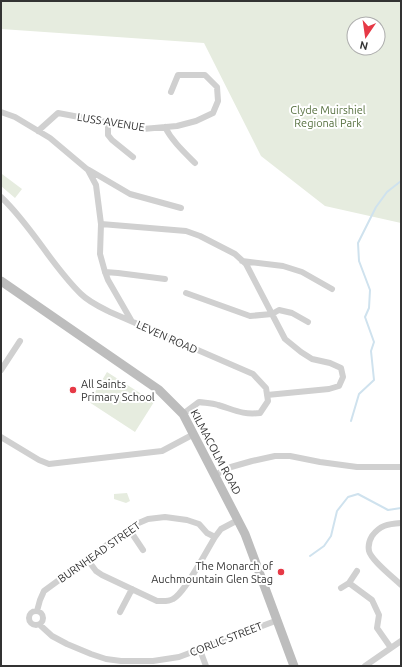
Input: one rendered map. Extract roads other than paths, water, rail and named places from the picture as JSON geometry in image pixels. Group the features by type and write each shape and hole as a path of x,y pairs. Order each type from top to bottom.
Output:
{"main road":[{"name":"KILMACOLM ROAD","path":"1,281 159,390 183,414 245,534 294,666"}],"street":[{"name":"LUSS AVENUE","path":"38,131 58,113 143,129 177,126 196,121 212,113 218,101 217,87 205,75 178,75 171,92"},
{"path":"1,112 14,117 50,138 88,170 130,194 181,208"},
{"path":"108,122 108,135 133,157"},
{"path":"165,127 169,136 195,163"},
{"path":"88,170 96,185 101,224 100,254 105,272 130,320"},
{"name":"LEVEN ROAD","path":"1,197 13,208 81,294 96,305 253,374 266,388 267,395"},
{"path":"101,224 186,232 200,236 235,254 246,264 285,339 312,359 330,363 341,368 343,377 340,386 328,389 267,395 268,402 260,413 247,414 217,404 199,402 183,414"},
{"path":"242,261 283,266 302,272 332,289"},
{"path":"105,272 118,272 165,279"},
{"path":"186,293 250,316 272,314 279,310 292,313 308,322"},
{"path":"1,370 20,341"},
{"path":"1,437 39,460 49,464 162,451 194,434"},
{"path":"215,475 231,467 275,456 290,456 357,467 401,467"},
{"name":"BURNHEAD STREET","path":"37,611 44,592 134,525 148,519 165,517 187,520 198,524 207,533 215,537"},
{"path":"87,560 96,571 102,575 157,601 173,599 186,584 221,529 238,520"},
{"path":"401,523 384,525 376,531 369,541 369,552 401,585"},
{"path":"129,529 143,550"},
{"path":"340,588 349,583 357,571"},
{"path":"349,583 372,600 379,615 377,628 391,648"},
{"path":"120,612 132,589"},
{"path":"37,611 43,616 43,621 40,625"},
{"name":"CORLIC STREET","path":"37,611 31,614 29,620 34,625 40,625 52,636 66,644 106,659 153,663 200,650 278,620"},
{"path":"365,666 401,640"},
{"path":"200,650 206,666"}],"waterway":[{"path":"351,421 359,394 374,380 371,351 374,342 365,317 369,308 370,290 359,261 358,243 376,207 387,192 401,181"},
{"path":"310,556 324,546 331,536 337,511 348,497 358,494 388,510 401,508"}],"place":[{"name":"All Saints Primary School","path":"73,390"},
{"name":"The Monarch of Auchmountain Glen Stag","path":"281,572"}],"park label":[{"name":"Clyde Muirshiel Regional Park","path":"328,116"}]}
